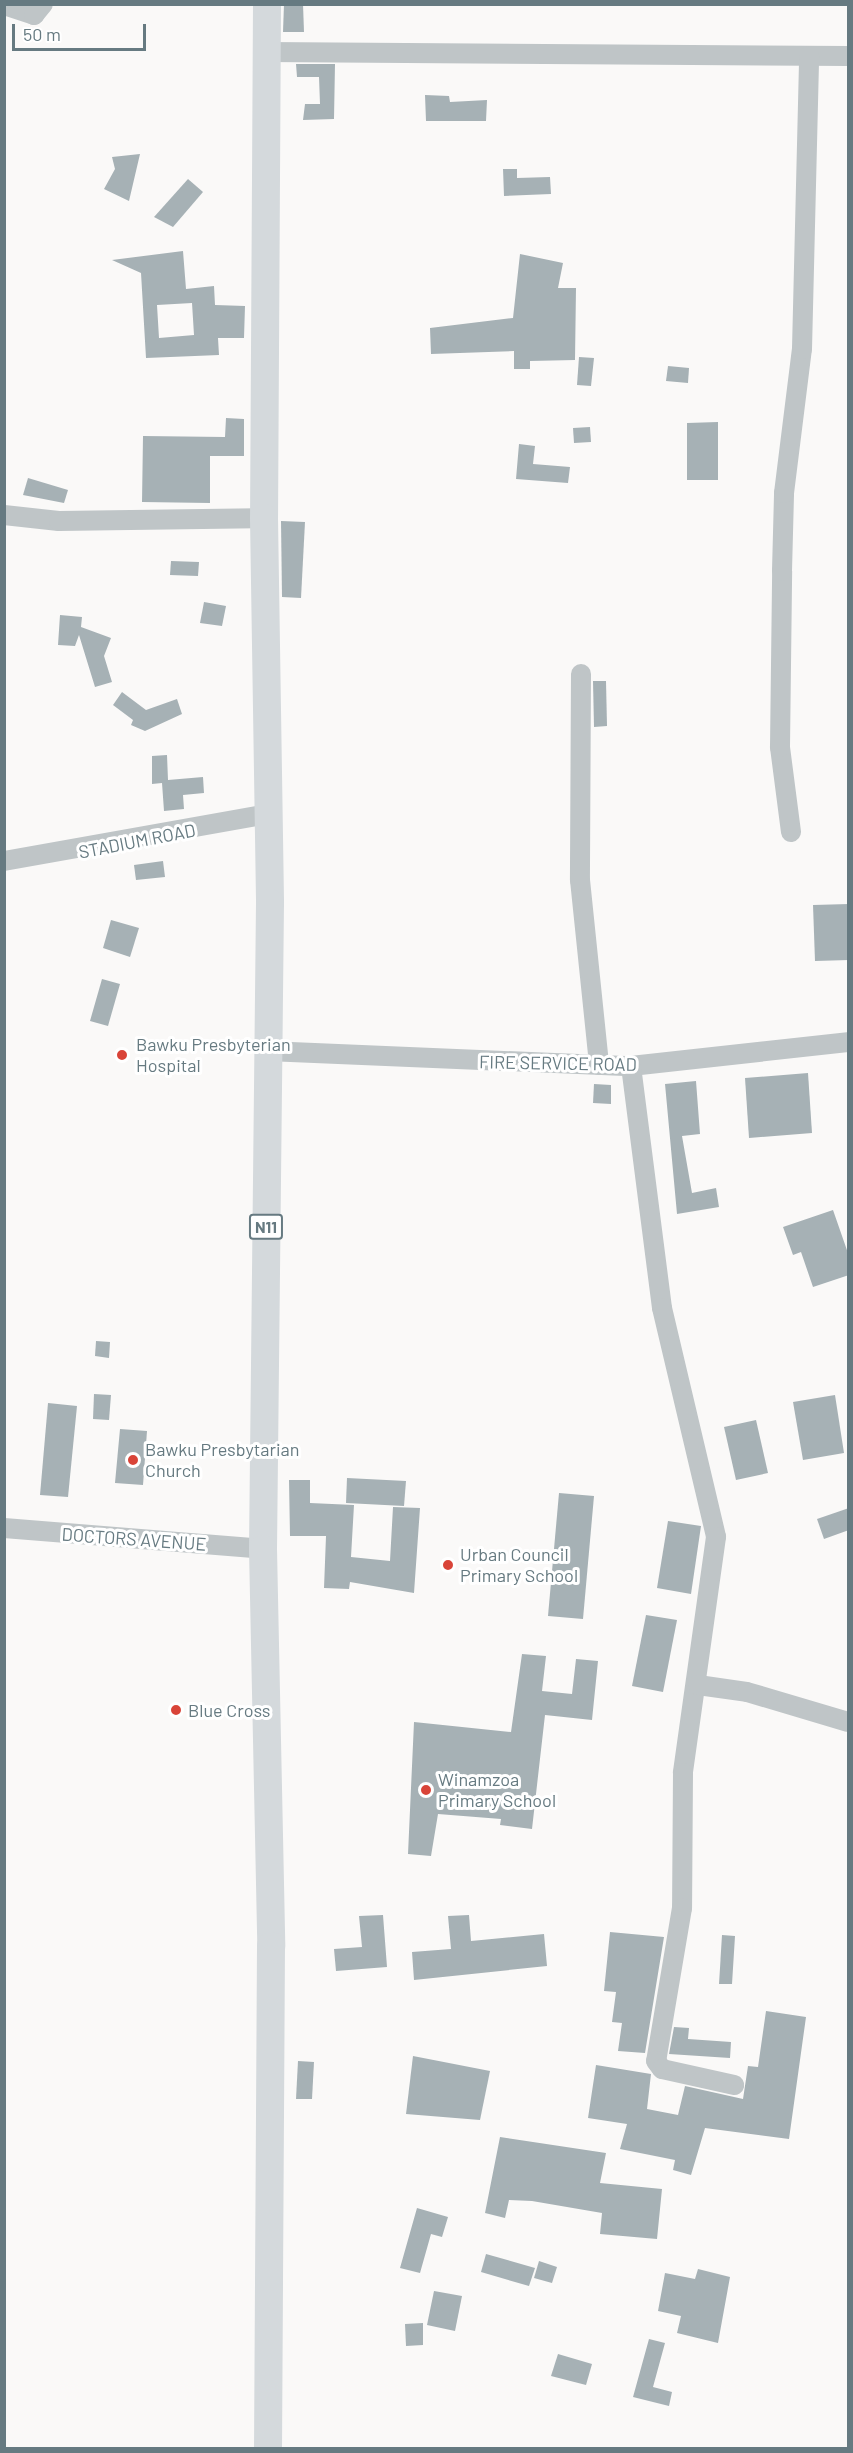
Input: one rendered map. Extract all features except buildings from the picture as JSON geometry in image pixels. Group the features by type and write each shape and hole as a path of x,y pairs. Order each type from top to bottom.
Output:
{"highway":[{"name":"N11","path":"267,4 264,518 269,814 263,1549 272,1946 268,2448"}],"street":[{"path":"4,5 34,15 43,4"},
{"path":"266,52 849,56"},
{"path":"791,832 780,747 782,571 784,493 802,349 809,56"},
{"path":"4,515 71,521 264,518"},
{"path":"581,674 580,880 599,1065"},
{"name":"STADIUM ROAD","path":"4,861 269,814"},
{"name":"FIRE SERVICE ROAD","path":"267,1051 632,1066 849,1042"},
{"path":"632,1066 662,1308 715,1525 698,1685 682,1785 682,1908 656,2061 662,2069 734,2085"},
{"name":"DOCTORS AVENUE","path":"4,1528 263,1549"},
{"path":"698,1685 747,1692 849,1722"}],"place":[{"name":"Bawku Presbyterian Hospital","path":"122,1055"},
{"name":"Bawku Presbytarian Church","path":"133,1460"},
{"name":"Urban Council Primary School","path":"448,1565"},
{"name":"Blue Cross","path":"176,1710"},
{"name":"Winamzoa Primary School","path":"426,1790"}]}
